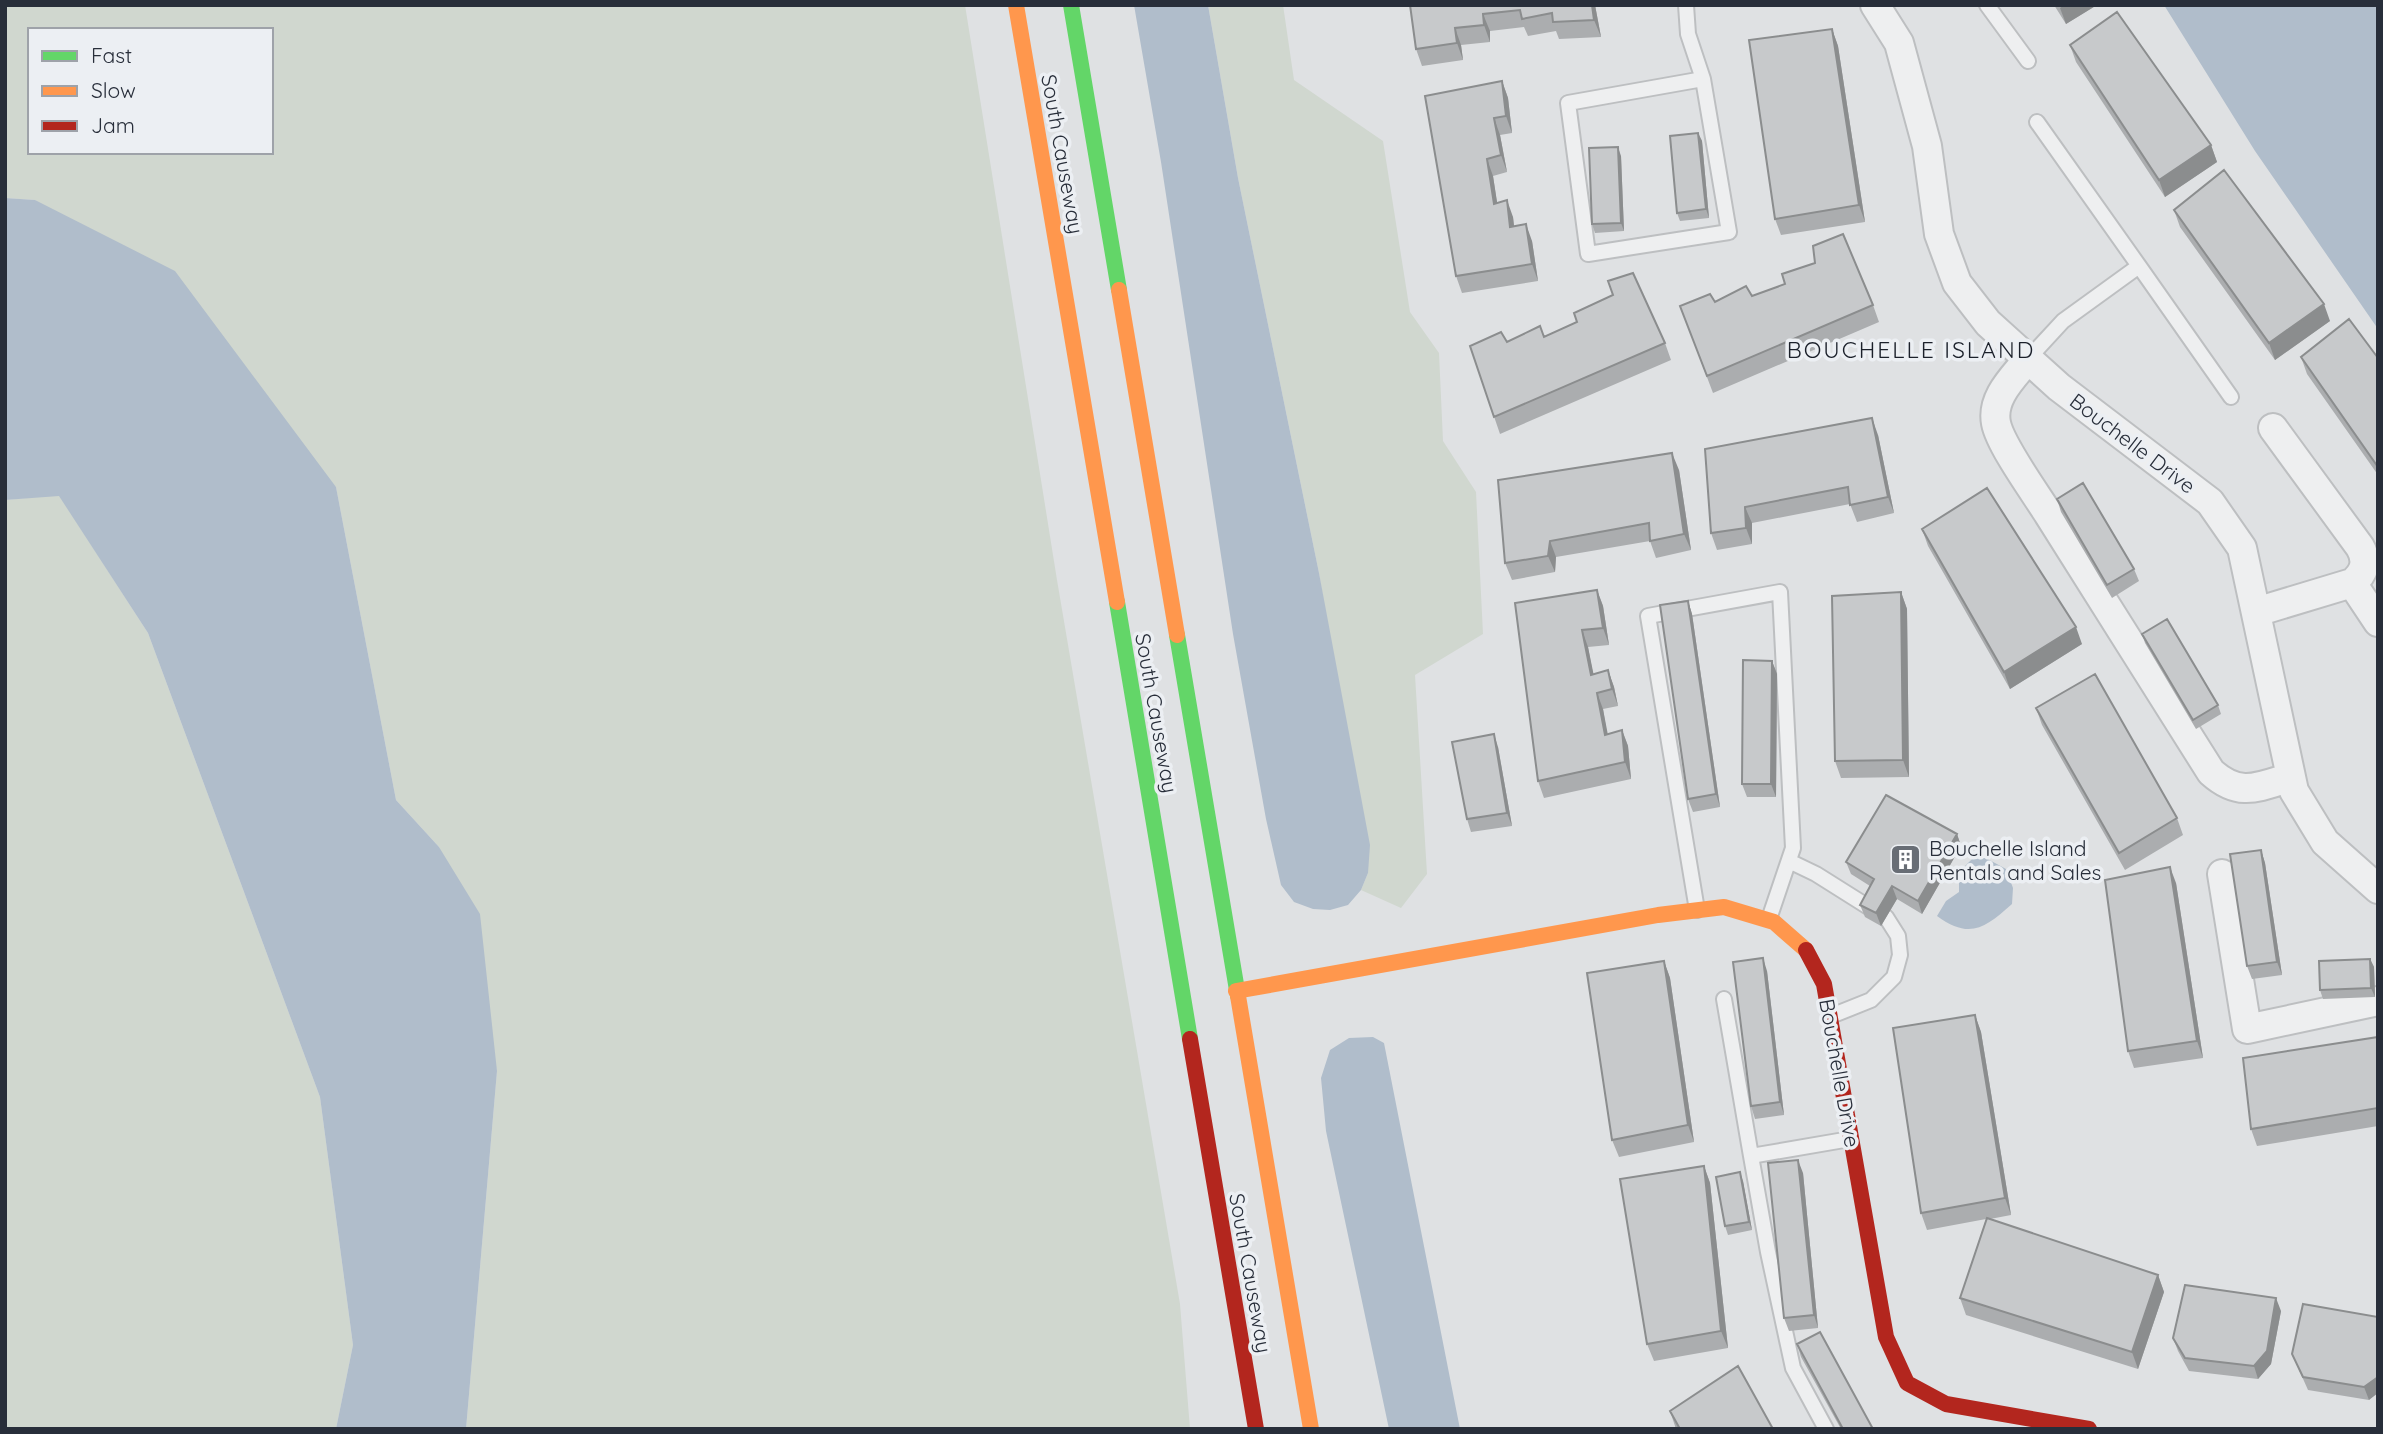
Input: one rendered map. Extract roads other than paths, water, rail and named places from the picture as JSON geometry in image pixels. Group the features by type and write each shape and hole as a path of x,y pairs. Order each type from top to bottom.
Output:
{"main road":[{"name":"South Causeway","path":"1016,5 1256,1429"},
{"name":"South Causeway","path":"1071,5 1311,1429"},
{"path":"1128,666 1155,729"},
{"name":"Bouchelle Drive","path":"1236,991 1658,915 1724,907 1774,922 1807,950 1825,984 1886,1337 1907,1383 1946,1404 2090,1429"},
{"path":"1217,974 1236,991 1227,1013"},
{"path":"1217,1107 1217,1199"}],"street":[{"name":"Bouchelle Drive","path":"1875,5 1899,43 1927,146 1939,234 1957,283 1988,323 2059,387 2210,502 2242,548 2294,791 2325,842 2378,889"},
{"path":"2028,359 2000,395 1996,409 1996,423 2001,437 2027,480 2211,772 2236,789 2253,789 2291,777"},
{"path":"2256,612 2352,583 2362,571 2365,559 2363,552 2273,428"},
{"path":"2352,583 2378,622"},
{"path":"2222,873 2247,1029 2378,1001"}],"lane":[{"path":"1686,5 1688,34 1703,79 1729,232 1588,254 1568,103 1703,79"},
{"path":"1987,5 2028,61"},
{"path":"2037,122 2231,397"},
{"path":"2028,359 2063,321 2139,266"},
{"path":"1698,910 1648,616 1780,592 1793,848 1768,920"},
{"path":"1788,861 1816,874 1870,908"},
{"path":"1830,1017 1871,1000 1894,977 1900,955 1898,936 1886,917"},
{"path":"1724,999 1768,1252 1793,1368 1826,1429"},
{"path":"1751,1156 1851,1139"}],"water":[{"path":"1134,5 1208,5 1238,178 1319,573 1370,845 1368,873 1361,890 1348,905 1330,910 1313,909 1294,902 1281,885 1266,819 1233,634 1161,162"},
{"path":"2164,5 2378,5 2378,329 2255,151"},
{"path":"5,198 35,200 175,271 336,487 396,800 439,847 480,914 497,1071 466,1429 336,1429 353,1345 320,1097 148,633 59,496 5,500"},
{"path":"1984,857 2006,869 2013,888 2012,904 1994,919 1977,928 1959,928 1937,916 1946,901 1959,892 1959,872 1972,859"},
{"path":"1373,1037 1384,1043 1460,1429 1389,1429 1326,1131 1321,1078 1330,1050 1349,1038"}],"place":[{"name":"Bouchelle Island Rentals and Sales","path":"1906,860"}],"district":[{"name":"BOUCHELLE ISLAND","path":"1911,349"}]}
